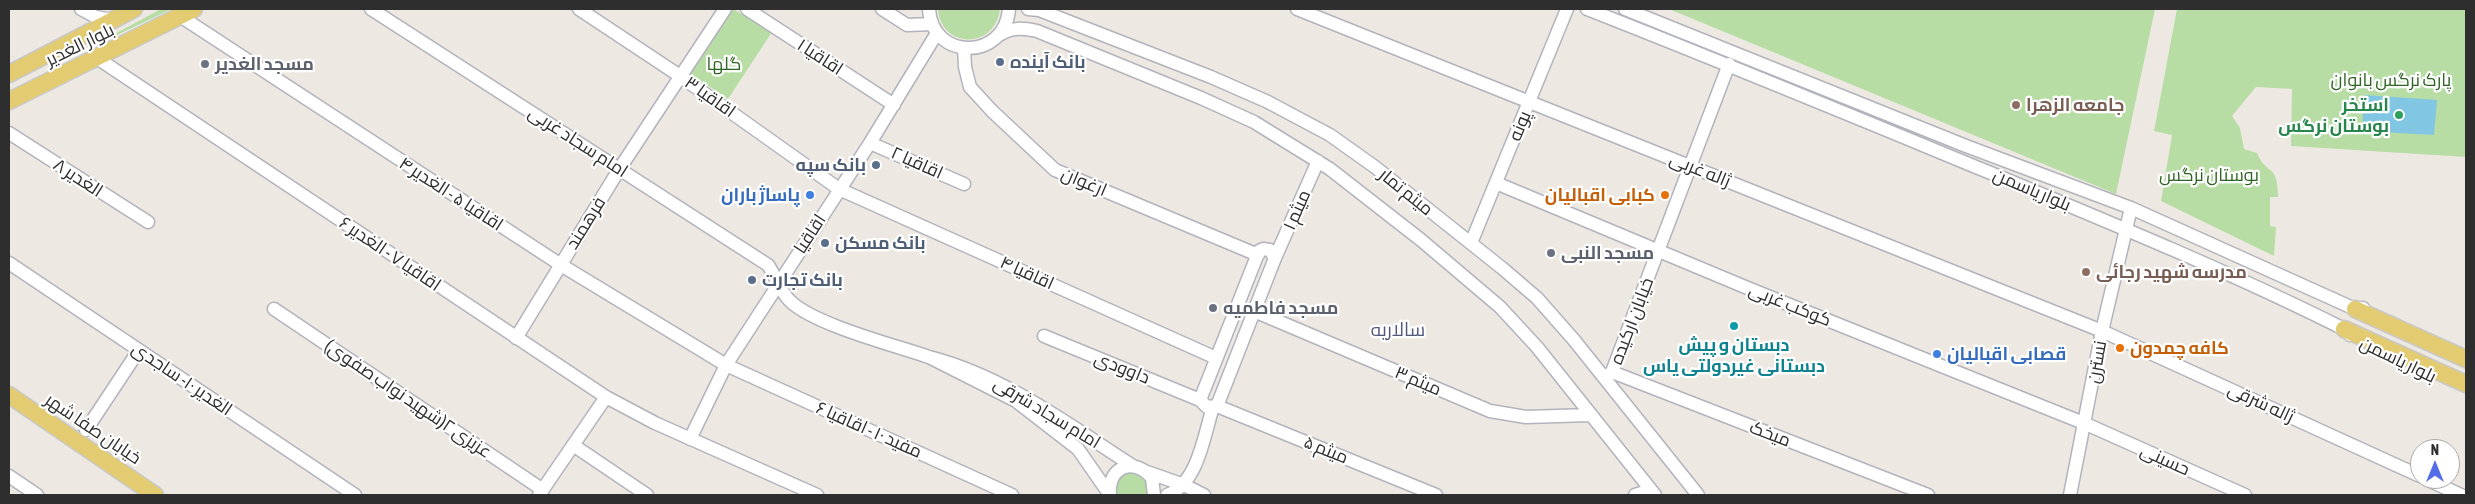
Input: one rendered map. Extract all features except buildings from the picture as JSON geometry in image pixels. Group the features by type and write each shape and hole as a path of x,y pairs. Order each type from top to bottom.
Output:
{"main road":[{"name":"بلوار الغدیر","path":"9,74 134,9"},
{"name":"بلوار الغدیر","path":"9,102 187,13"},
{"path":"2355,309 2466,359"},
{"path":"2344,329 2466,384"},
{"name":"خیابان صفا شهر","path":"9,395 155,495"}],"street":[{"path":"82,9 96,17 112,20"},
{"name":"امام سجاد غربی","path":"372,9 620,168 768,266 778,282"},
{"name":"اقاقیا ۳","path":"579,9 680,76 839,189"},
{"name":"فرهمند","path":"516,338 620,168 725,9"},
{"name":"اقاقیا ۱","path":"747,9 894,105"},
{"path":"882,9 907,25 934,28"},
{"path":"929,9 934,28 950,44 964,48"},
{"path":"999,35 1005,26 1009,9"},
{"name":"میثم تمار","path":"1028,9 1039,10 1211,77 1298,117 1330,135 1375,167 1537,298 1608,375 1698,495"},
{"name":"ژاله غربی","path":"1297,9 2102,331"},
{"name":"پونه","path":"1471,243 1566,9"},
{"name":"بلوار یاسمن","path":"1588,9 1729,64 2220,269 2344,329 2355,341 2466,393"},
{"name":"بلوار یاسمن","path":"1625,9 1966,146 2131,208 2355,309 2370,308 2466,351"},
{"name":"اقاقیا ۵ - الغدیر ۴","path":"187,13 560,265 726,365"},
{"name":"اقاقیا","path":"690,439 726,365 894,105 934,28"},
{"name":"میثم تمار","path":"964,48 984,46 1008,30 1023,28 1037,31 1245,118 1318,161 1421,240 1500,307 1537,347 1653,493"},
{"name":"ارغوان","path":"964,48 965,67 970,87 992,111 1055,170 1258,255 1260,251 1267,249 1273,252 1275,258"},
{"name":"اقاقیا ۷ - الغدیر ۶","path":"97,58 606,397 690,439 818,495"},
{"name":"خیابان ارکیده","path":"1608,375 1660,250 1729,64"},
{"name":"الغدیر ۸","path":"9,133 148,222"},
{"name":"اقاقیا ۲","path":"870,142 964,184"},
{"name":"میثم ۱","path":"1184,485 1196,460 1215,407 1275,258 1318,161"},
{"name":"کوکب غربی","path":"1496,182 1750,289 2086,424"},
{"name":"اقاقیا ۴","path":"839,189 1216,358"},
{"name":"نسترن","path":"2070,495 2086,424 2102,331 2131,208"},
{"path":"1200,400 1258,255"},
{"name":"الغدیر ۱۰- ساجدی","path":"9,263 355,495"},
{"name":"امام سجاد شرقی","path":"778,282 782,291 793,303 818,318 929,357 952,363 1009,388 1133,466 1184,485 1204,495"},
{"name":"عزیزی ۲(شهید نواب صفوی)","path":"274,309 541,493"},
{"name":"میثم ۳","path":"1254,312 1490,411 1526,417 1590,415"},
{"name":"ژاله شرقی","path":"2102,331 2410,471"},
{"name":"داوودی","path":"1044,336 1200,400 1207,407 1215,407"},
{"path":"86,430 139,350"},
{"name":"امام سجاد شرقی","path":"929,357 1016,401 1078,449 1110,495"},
{"name":"مفید ۱۰ - اقاقیا ۶","path":"726,365 1012,495"},
{"name":"میخک","path":"1608,375 1928,495"},
{"path":"541,493 606,397"},
{"name":"میثم ۵","path":"1215,407 1436,495"},
{"name":"حسینی","path":"2086,424 2245,495"},
{"path":"573,445 647,495"},
{"path":"1110,495 1112,478 1124,467 1133,466"},
{"path":"1147,472 1154,486 1154,495"},
{"path":"9,476 37,495"},
{"path":"1167,495 1178,491 1184,485"},
{"path":"2448,489 2461,495"},
{"path":"1635,495 1653,493"}],"green space":[{"path":"161,9 172,9 81,52"},
{"name":"گلها","path":"733,9 772,32 728,99 689,73"},
{"path":"938,9 1000,9 996,22 989,32 979,38 968,39 948,32 941,22"},
{"name":"جامعه الزهرا","path":"1669,9 2155,9 2116,194"},
{"name":"پارک نرگس بانوان","path":"2177,9 2466,9 2466,157 2291,146 2292,89 2256,87 2232,116 2240,128 2244,149 2257,153 2260,160 2271,170 2276,179 2278,197 2270,197 2270,226 2276,227 2274,256 2161,201 2172,135 2154,131"},
{"path":"1131,472 1145,480 1147,495 1116,495 1116,483 1120,477"}],"water":[{"name":"استخر بوستان نرگس","path":"2364,95 2437,100 2434,135 2362,131"}],"place":[{"name":"بانک آینده","path":"1000,62"},
{"name":"مسجد الغدیر","path":"205,64"},
{"name":"جامعه الزهرا","path":"2016,105"},
{"name":"استخر بوستان نرگس","path":"2399,115"},
{"name":"بانک سپه","path":"876,165"},
{"name":"پاساژ باران","path":"810,195"},
{"name":"کبابی اقبالیان","path":"1665,195"},
{"name":"بانک مسکن","path":"825,243"},
{"name":"مسجد النبی","path":"1551,253"},
{"name":"مدرسه شهید رجائی","path":"2086,272"},
{"name":"بانک تجارت","path":"752,280"},
{"name":"مسجد فاطمیه","path":"1213,308"},
{"name":"دبستان و پیش دبستانی غیردولتی یاس","path":"1734,326"},
{"name":"کافه چمدون","path":"2120,348"},
{"name":"قصابی اقبالیان","path":"1937,354"}],"district":[{"name":"سالاریه","path":"1398,330"}],"park label":[{"name":"بوستان نرگس","path":"2209,175"}]}
